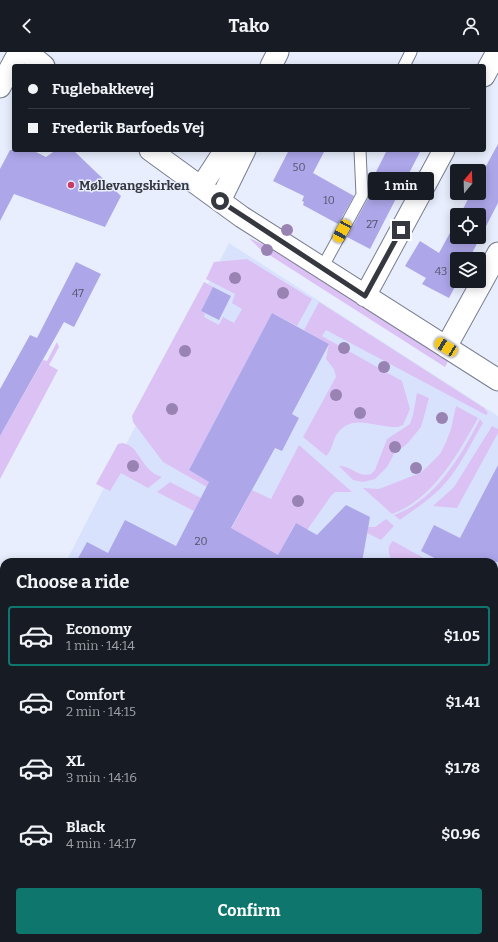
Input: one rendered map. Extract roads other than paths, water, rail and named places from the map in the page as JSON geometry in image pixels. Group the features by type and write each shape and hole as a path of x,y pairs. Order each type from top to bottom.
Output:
{"street":[{"path":"13,64 20,52"},
{"path":"27,52 42,64"},
{"path":"272,64 278,52"},
{"path":"288,64 294,52"},
{"path":"486,72 497,52"},
{"path":"0,87 12,66"},
{"path":"153,152 220,201 365,296 498,380"},
{"path":"201,187 224,152"},
{"path":"220,201 244,152"},
{"path":"365,296 443,152"},
{"path":"446,347 498,253"}],"lane":[{"path":"405,64 411,52"},
{"path":"322,268 362,195 360,152"}],"place":[{"name":"Møllevangskirken","path":"71,185"}]}
